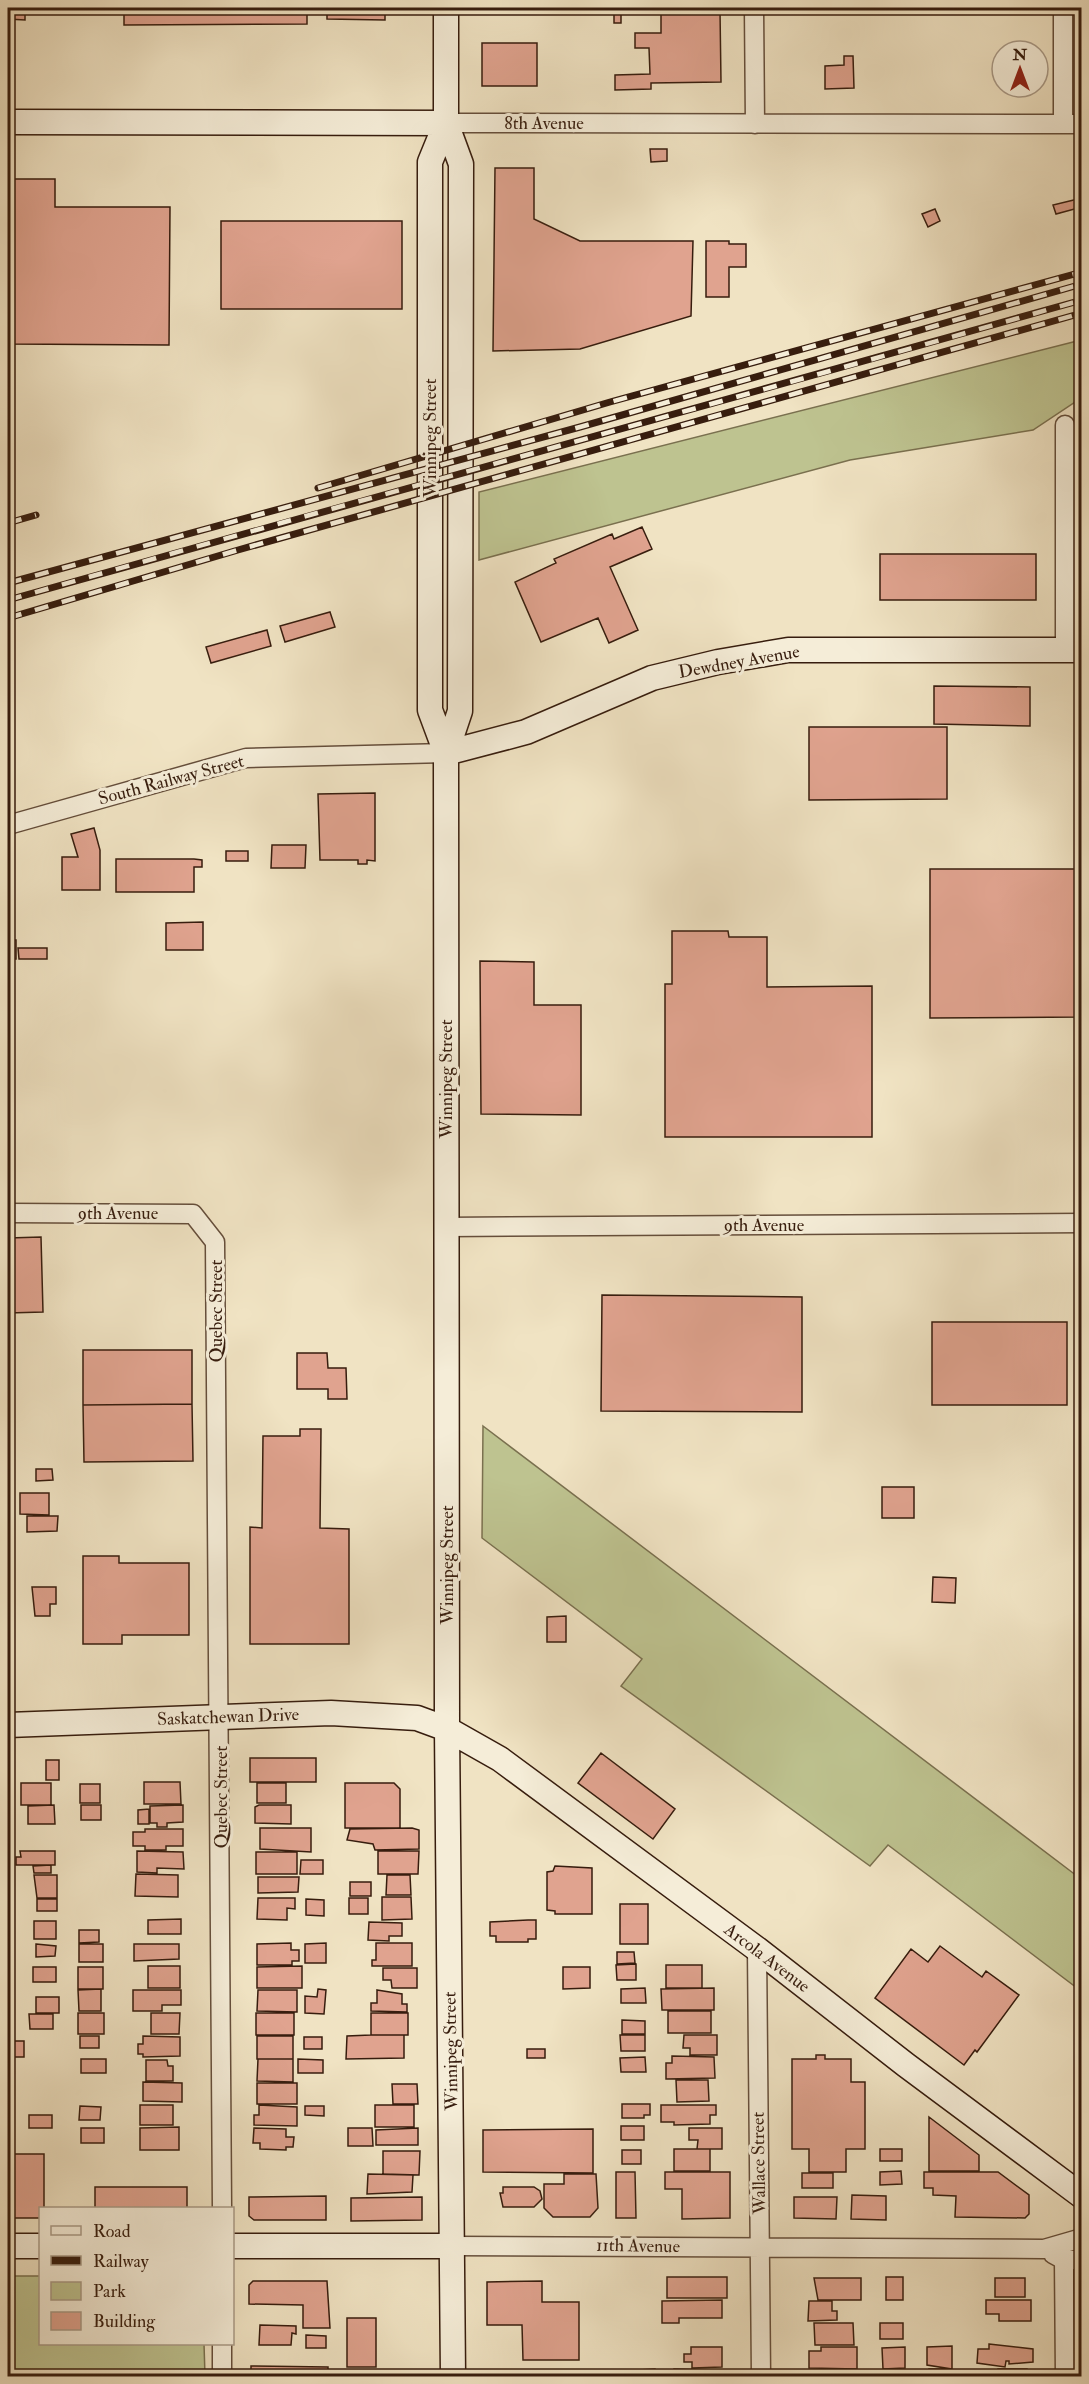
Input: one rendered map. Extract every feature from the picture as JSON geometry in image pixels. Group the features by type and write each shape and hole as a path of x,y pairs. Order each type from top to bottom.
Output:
{"main road":[{"name":"Winnipeg Street","path":"446,8 446,123 461,164 460,711 446,753 447,1729 453,2376"},
{"name":"8th Avenue","path":"8,122 446,123"},
{"name":"Dewdney Avenue","path":"446,753 526,732 652,678 718,662 776,652 1073,650"},
{"name":"Saskatchewan Drive","path":"8,1725 331,1713 408,1718 447,1729"},
{"name":"Arcola Avenue","path":"447,1729 501,1759 757,1949 906,2066 1082,2196"},
{"path":"8,2246 39,2246"},
{"name":"11th Avenue","path":"234,2246 453,2246"}],"street":[{"path":"754,8 754,124"},
{"path":"1063,8 1072,124"},
{"name":"8th Avenue","path":"446,123 1072,124"},
{"path":"1065,424 1073,650"},
{"name":"South Railway Street","path":"8,825 246,758 446,753"},
{"name":"9th Avenue","path":"8,1213 193,1214 215,1242"},
{"name":"9th Avenue","path":"446,1227 1082,1223"},
{"name":"Quebec Street","path":"215,1242 222,2207"},
{"name":"Wallace Street","path":"757,1949 761,2376"},
{"name":"11th Avenue","path":"453,2246 1044,2249 1082,2238"},
{"name":"11th Avenue","path":"1044,2249 1072,2260"},
{"path":"1065,2376 1072,2260"},
{"path":"222,2345 222,2376"}],"green space":[{"path":"1081,340 1081,398 1033,430 850,460 479,560 479,492"},
{"path":"483,1426 1081,1879 1081,1991 888,1845 870,1866 621,1686 642,1659 482,1538"},
{"path":"8,2276 39,2276 39,2345 204,2345 205,2376 8,2376"}],"building":[{"path":"8,8 25,8 25,20 8,19"},
{"path":"124,8 307,8 307,24 124,25"},
{"path":"327,8 385,8 385,20 327,19"},
{"path":"614,8 633,8 633,10 621,10 621,23 614,23"},
{"path":"692,9 692,12 720,11 721,82 651,83 651,89 615,90 615,75 650,74 649,48 635,48 635,33 661,33 661,10"},
{"path":"482,43 537,43 537,86 482,86"},
{"path":"844,56 853,56 854,88 825,89 825,66 844,65"},
{"path":"650,149 667,149 667,161 651,162"},
{"path":"495,168 534,168 534,219 580,241 693,241 691,316 580,349 493,351"},
{"path":"8,179 55,179 55,207 170,207 169,345 8,344"},
{"path":"1082,198 1082,207 1056,214 1053,205"},
{"path":"935,209 940,221 928,227 922,214"},
{"path":"221,221 402,221 402,309 221,309"},
{"path":"706,241 746,244 746,267 729,267 729,297 706,297"},
{"path":"642,527 652,549 610,567 638,630 609,643 598,618 541,642 515,582 556,563 554,559 612,534 614,539"},
{"path":"880,554 1036,554 1036,600 880,600"},
{"path":"330,612 335,627 285,642 280,626"},
{"path":"267,630 271,646 211,663 206,647"},
{"path":"934,686 1030,687 1030,726 934,724"},
{"path":"809,727 947,727 947,799 809,800"},
{"path":"375,793 375,861 367,860 367,864 358,864 358,860 320,860 318,794"},
{"path":"94,828 100,850 100,890 62,890 62,857 78,857 71,834"},
{"path":"272,845 306,845 305,868 271,868"},
{"path":"226,851 248,851 248,861 226,861"},
{"path":"116,859 194,859 202,860 202,867 194,867 194,892 116,892"},
{"path":"930,869 1082,869 1082,1017 930,1018"},
{"path":"203,922 203,950 166,950 166,923"},
{"path":"672,931 728,931 729,937 767,937 767,987 872,986 872,1137 665,1137 665,984 672,984"},
{"path":"8,940 16,940 16,959 8,959"},
{"path":"18,948 47,948 47,959 19,959"},
{"path":"480,961 534,962 534,1005 581,1005 581,1115 481,1114"},
{"path":"41,1237 43,1312 8,1313 8,1238"},
{"path":"602,1295 802,1297 802,1412 601,1411"},
{"path":"932,1322 1067,1322 1067,1405 932,1405"},
{"path":"83,1350 192,1350 192,1404 83,1405"},
{"path":"297,1353 327,1353 328,1368 346,1368 347,1399 328,1399 328,1389 297,1389"},
{"path":"192,1404 193,1461 84,1462 83,1405"},
{"path":"300,1429 321,1429 320,1528 349,1529 349,1644 250,1644 250,1527 262,1528 263,1436 300,1436"},
{"path":"36,1469 52,1469 53,1480 36,1481"},
{"path":"882,1487 914,1487 914,1518 882,1518"},
{"path":"20,1493 49,1493 49,1515 20,1514"},
{"path":"27,1516 58,1516 57,1531 27,1532"},
{"path":"83,1556 119,1556 119,1563 189,1563 189,1635 122,1635 122,1644 83,1644"},
{"path":"933,1577 956,1578 955,1603 932,1602"},
{"path":"32,1587 56,1587 56,1604 50,1604 50,1616 35,1616"},
{"path":"566,1616 566,1642 547,1642 547,1617"},
{"path":"601,1753 675,1809 653,1839 578,1783"},
{"path":"250,1758 316,1758 316,1782 250,1782"},
{"path":"46,1760 59,1760 59,1780 46,1780"},
{"path":"144,1782 180,1782 181,1804 144,1804"},
{"path":"21,1783 51,1783 51,1805 21,1805"},
{"path":"257,1783 286,1783 286,1803 257,1803"},
{"path":"345,1783 394,1783 400,1789 400,1828 345,1828"},
{"path":"80,1784 100,1784 100,1803 80,1803"},
{"path":"54,1805 55,1824 28,1824 28,1806"},
{"path":"81,1805 101,1805 101,1820 81,1820"},
{"path":"183,1805 183,1822 167,1823 167,1827 157,1827 157,1823 150,1823 150,1806"},
{"path":"291,1805 291,1824 255,1823 255,1807"},
{"path":"149,1809 149,1824 138,1824 138,1810"},
{"path":"260,1828 311,1828 311,1852 260,1849"},
{"path":"412,1828 419,1830 419,1849 375,1850 373,1844 347,1840 350,1829"},
{"path":"145,1829 183,1829 183,1846 166,1846 166,1850 145,1850 145,1846 133,1846 133,1832 145,1832"},
{"path":"20,1851 55,1851 55,1865 16,1865 16,1857 21,1857"},
{"path":"137,1851 183,1852 184,1869 157,1868 157,1873 137,1872"},
{"path":"378,1851 419,1851 418,1874 378,1874"},
{"path":"256,1852 297,1852 297,1874 256,1874"},
{"path":"301,1860 323,1860 323,1874 300,1874"},
{"path":"51,1865 51,1873 34,1873 33,1866"},
{"path":"555,1866 592,1868 592,1914 555,1914 555,1911 547,1910 547,1872 553,1871"},
{"path":"136,1874 178,1875 178,1897 135,1896"},
{"path":"34,1875 57,1875 57,1898 37,1898"},
{"path":"387,1875 410,1875 411,1895 386,1895"},
{"path":"258,1877 299,1877 298,1892 258,1893"},
{"path":"350,1882 371,1882 371,1896 350,1896"},
{"path":"382,1897 411,1897 412,1919 382,1920"},
{"path":"258,1898 295,1898 295,1909 287,1908 287,1920 257,1919"},
{"path":"349,1898 368,1898 368,1914 349,1914"},
{"path":"37,1899 57,1899 57,1911 37,1911"},
{"path":"306,1899 324,1900 324,1916 306,1915"},
{"path":"620,1904 648,1904 648,1944 620,1944"},
{"path":"181,1919 181,1934 148,1934 148,1920"},
{"path":"536,1920 536,1939 528,1939 528,1942 496,1942 496,1936 490,1936 490,1922"},
{"path":"34,1921 56,1921 56,1939 34,1939"},
{"path":"369,1922 402,1923 402,1936 389,1936 389,1941 368,1940"},
{"path":"79,1930 99,1930 99,1942 79,1943"},
{"path":"291,1943 291,1950 299,1950 299,1961 292,1961 292,1965 257,1965 257,1944"},
{"path":"326,1943 326,1963 305,1963 305,1944"},
{"path":"376,1943 412,1943 412,1966 372,1966 372,1960 376,1960"},
{"path":"36,1944 56,1946 55,1956 36,1957"},
{"path":"79,1944 103,1944 103,1962 79,1962"},
{"path":"134,1944 179,1944 179,1959 134,1961"},
{"path":"940,1946 982,1977 986,1971 1019,1995 977,2052 975,2050 964,2065 875,1998 911,1949 928,1962"},
{"path":"617,1952 634,1952 635,1963 617,1964"},
{"path":"636,1964 636,1980 617,1980 616,1965"},
{"path":"666,1965 702,1965 702,1988 666,1988"},
{"path":"148,1966 180,1966 180,1988 148,1988"},
{"path":"302,1966 302,1988 257,1988 257,1967"},
{"path":"33,1967 56,1967 56,1982 33,1982"},
{"path":"78,1967 103,1967 103,1989 78,1989"},
{"path":"563,1967 590,1967 590,1988 563,1989"},
{"path":"383,1968 417,1968 417,1988 392,1988 391,1980 383,1980"},
{"path":"645,1988 646,2003 621,2003 621,1989"},
{"path":"714,1988 714,2010 662,2010 661,1989"},
{"path":"101,1989 101,2011 79,2011 78,1990"},
{"path":"318,1989 326,1990 324,2014 305,2013 305,1996 317,1997"},
{"path":"133,1990 181,1990 181,2005 162,2005 162,2011 133,2011"},
{"path":"258,1990 297,1990 297,2012 257,2011"},
{"path":"377,1990 402,1994 402,2004 407,2004 407,2012 371,2011 371,2003 377,2003"},
{"path":"36,1997 59,1997 59,2013 36,2013"},
{"path":"668,2011 711,2011 711,2033 668,2033"},
{"path":"78,2013 104,2013 104,2034 78,2034"},
{"path":"151,2013 180,2013 179,2034 151,2034"},
{"path":"256,2013 294,2013 294,2035 256,2035"},
{"path":"371,2013 408,2013 408,2035 371,2035"},
{"path":"29,2014 53,2014 53,2029 30,2029"},
{"path":"622,2020 645,2021 645,2034 622,2034"},
{"path":"404,2035 404,2058 346,2059 347,2036"},
{"path":"620,2035 645,2035 645,2051 621,2051"},
{"path":"684,2035 717,2035 717,2055 690,2055 690,2048 683,2048"},
{"path":"80,2036 99,2036 99,2048 80,2048"},
{"path":"143,2036 180,2037 180,2056 143,2057 143,2054 138,2054 138,2044 143,2044"},
{"path":"257,2036 293,2036 293,2059 257,2059"},
{"path":"304,2037 322,2037 322,2049 304,2049"},
{"path":"8,2041 24,2041 24,2057 11,2057 11,2061 8,2061"},
{"path":"527,2049 545,2049 545,2058 527,2058"},
{"path":"816,2055 825,2055 825,2059 851,2059 851,2082 865,2082 865,2149 846,2149 846,2172 809,2172 809,2149 792,2149 792,2059 816,2059"},
{"path":"672,2056 714,2057 715,2078 666,2079 666,2063 672,2063"},
{"path":"645,2057 646,2072 621,2072 620,2058"},
{"path":"81,2059 106,2059 106,2073 81,2073"},
{"path":"258,2059 293,2059 293,2082 257,2081"},
{"path":"298,2059 323,2060 323,2073 298,2073"},
{"path":"146,2060 167,2060 168,2066 173,2066 173,2081 146,2081"},
{"path":"676,2080 708,2080 709,2101 677,2102"},
{"path":"143,2082 182,2083 182,2102 143,2101"},
{"path":"257,2083 297,2083 297,2104 257,2104"},
{"path":"392,2084 417,2084 418,2104 393,2104"},
{"path":"622,2104 650,2104 650,2115 644,2115 644,2118 622,2118"},
{"path":"140,2105 173,2105 173,2125 140,2125"},
{"path":"259,2105 297,2107 297,2126 254,2125 254,2115 259,2115"},
{"path":"375,2105 414,2105 414,2127 375,2127"},
{"path":"661,2105 716,2105 716,2115 710,2115 710,2124 674,2125 674,2122 661,2122"},
{"path":"80,2106 101,2107 100,2120 79,2120"},
{"path":"305,2106 324,2106 324,2116 305,2115"},
{"path":"29,2115 52,2115 52,2128 29,2128"},
{"path":"929,2117 979,2155 979,2171 929,2171"},
{"path":"621,2126 644,2126 644,2140 621,2140"},
{"path":"179,2127 179,2150 140,2150 140,2128"},
{"path":"81,2128 104,2128 104,2143 81,2143"},
{"path":"254,2128 286,2129 286,2137 294,2137 293,2147 286,2147 286,2150 260,2149 260,2143 253,2143"},
{"path":"348,2128 372,2128 373,2146 348,2146"},
{"path":"418,2128 418,2145 376,2145 376,2130"},
{"path":"689,2128 722,2128 722,2149 697,2149 698,2140 689,2140"},
{"path":"593,2129 593,2173 483,2172 483,2130"},
{"path":"674,2149 710,2149 710,2171 674,2171"},
{"path":"880,2149 902,2149 902,2161 880,2161"},
{"path":"622,2150 641,2150 641,2164 622,2164"},
{"path":"383,2151 420,2151 419,2175 383,2174"},
{"path":"8,2154 44,2154 44,2207 39,2207 39,2218 8,2218"},
{"path":"901,2171 902,2184 880,2185 880,2172"},
{"path":"616,2172 635,2172 636,2218 616,2218"},
{"path":"665,2172 730,2172 730,2218 682,2219 682,2189 665,2189"},
{"path":"924,2172 998,2172 1029,2195 1029,2214 1025,2218 955,2217 956,2196 933,2195 933,2188 924,2188"},
{"path":"802,2173 833,2173 833,2188 802,2188"},
{"path":"368,2174 413,2175 412,2192 367,2194"},
{"path":"564,2174 596,2174 598,2208 590,2217 553,2217 544,2208 544,2184 564,2184"},
{"path":"95,2187 187,2187 187,2207 95,2207"},
{"path":"503,2187 534,2187 540,2191 542,2199 534,2207 503,2207 500,2193 503,2193"},
{"path":"852,2195 886,2196 886,2220 851,2219"},
{"path":"326,2196 326,2220 254,2220 249,2216 249,2197"},
{"path":"422,2197 422,2220 351,2221 351,2198"},
{"path":"794,2197 837,2197 836,2219 794,2218"},
{"path":"667,2277 727,2277 727,2298 667,2298"},
{"path":"886,2277 903,2277 903,2300 886,2300"},
{"path":"814,2278 861,2278 861,2300 818,2300"},
{"path":"995,2278 1025,2278 1025,2297 995,2297"},
{"path":"253,2281 327,2281 330,2328 303,2328 303,2305 249,2304 249,2285"},
{"path":"542,2281 542,2302 579,2302 579,2360 523,2360 522,2325 487,2325 487,2282"},
{"path":"722,2300 722,2318 679,2318 679,2323 662,2323 662,2301"},
{"path":"986,2300 1031,2300 1031,2321 999,2321 999,2314 986,2314"},
{"path":"809,2301 832,2301 832,2311 837,2311 837,2320 808,2321"},
{"path":"347,2318 376,2318 376,2367 347,2367"},
{"path":"814,2323 853,2323 854,2345 815,2345"},
{"path":"880,2323 903,2323 903,2339 880,2339"},
{"path":"260,2325 296,2326 296,2334 292,2333 291,2345 259,2345"},
{"path":"306,2335 326,2336 326,2348 306,2348"},
{"path":"989,2344 1033,2349 1033,2362 1009,2364 1009,2361 1006,2361 1005,2367 977,2363 978,2349 989,2349"},
{"path":"952,2346 952,2369 927,2365 927,2347"},
{"path":"691,2347 722,2347 722,2367 692,2368 692,2362 684,2362 684,2354 691,2354"},
{"path":"821,2347 857,2347 857,2369 809,2368 809,2351 821,2351"},
{"path":"905,2347 905,2368 883,2369 882,2348"},
{"path":"251,2366 328,2367 328,2376 251,2376"},
{"path":"655,2369 656,2376 621,2376 621,2371"},
{"path":"674,2369 723,2370 723,2374 727,2376 674,2376"},
{"path":"929,2369 951,2369 951,2376 929,2376"},
{"path":"998,2369 1027,2369 1027,2376 998,2376"},
{"path":"809,2370 857,2370 857,2376 809,2376"}],"railway":[{"path":"318,488 610,402 1082,272"},
{"path":"8,583 580,427 1082,284"},
{"path":"8,600 1082,300"},
{"path":"8,618 238,550 1082,313"},
{"path":"8,523 36,515"}]}
